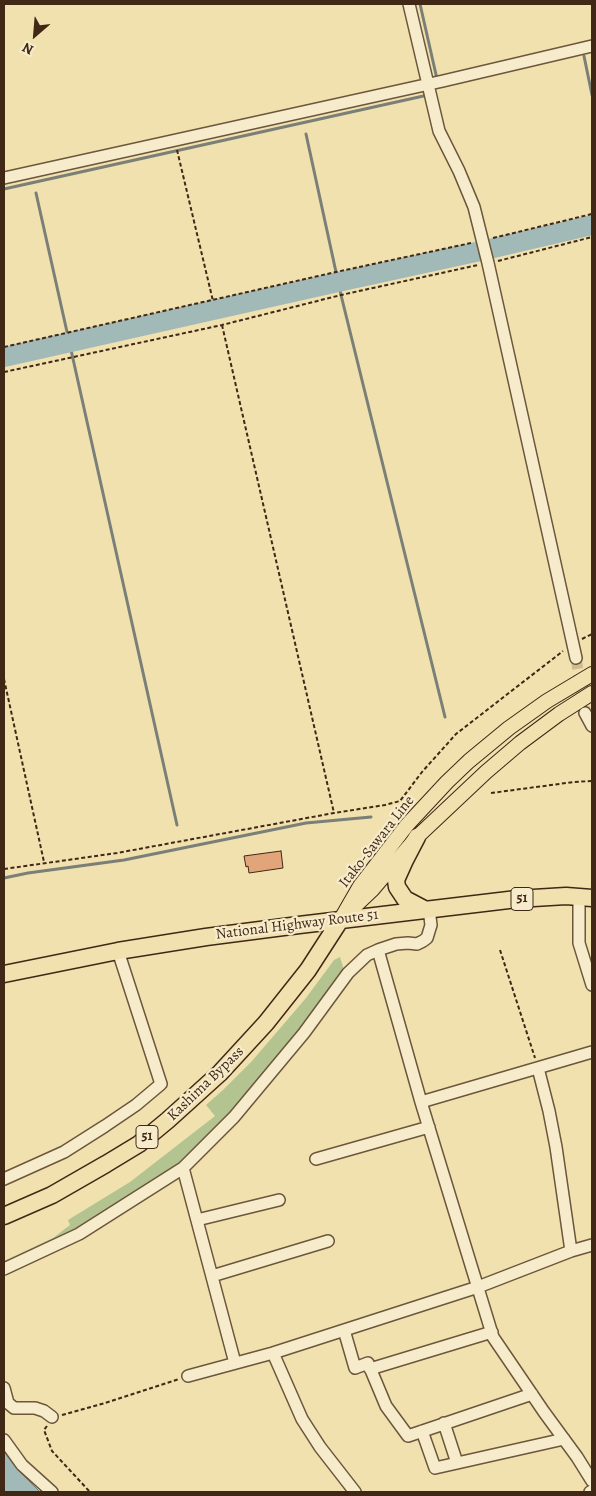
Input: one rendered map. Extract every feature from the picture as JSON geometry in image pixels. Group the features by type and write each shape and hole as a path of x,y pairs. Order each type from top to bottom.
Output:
{"highway":[{"path":"417,838 404,860 396,880 397,887 404,899 426,909"},
{"name":"National Highway Route 51","path":"4,974 118,951 341,919 517,899 553,896 586,897"},
{"name":"Kashima Bypass","path":"4,1216 52,1195 106,1164 139,1144 168,1120 220,1073 266,1023 308,970 341,919"}],"main road":[{"name":"Itako-Sawara Line","path":"341,919 360,886 407,825 469,761 509,728 547,701 592,674"},
{"name":"Itako-Sawara Line","path":"341,919 372,890 417,838 456,800 520,743 559,714 592,693"}],"street":[{"path":"409,4 433,88 439,131 474,207 483,242 576,658"},
{"path":"4,178 433,88 592,46"},
{"path":"585,713 592,726"},
{"path":"586,897 579,943 592,985"},
{"path":"4,1269 79,1234 183,1168 234,1117 304,1033 348,973 367,955 396,944 417,944 427,938 431,926 426,909"},
{"path":"378,950 421,1102 493,1337 592,1481"},
{"path":"4,1179 64,1152 136,1105 161,1084 118,951"},
{"path":"421,1102 592,1052"},
{"path":"538,1068 556,1147 571,1251"},
{"path":"316,1159 429,1127"},
{"path":"183,1168 235,1363"},
{"path":"197,1220 279,1200"},
{"path":"212,1276 328,1241"},
{"path":"188,1376 273,1353 344,1330 478,1286 592,1245"},
{"path":"344,1330 355,1368 368,1363 386,1406 408,1436 532,1394"},
{"path":"370,1368 492,1332"},
{"path":"273,1353 302,1419 320,1447 355,1492"},
{"path":"4,1388 8,1403 14,1408 44,1410 52,1417"},
{"path":"444,1423 456,1463"},
{"path":"422,1431 435,1468 564,1439"},
{"path":"4,1440 22,1465 52,1492"}],"path":[{"path":"178,155 213,301"},
{"path":"4,347 483,242 592,214"},
{"path":"4,372 222,325 341,294 592,237"},
{"path":"222,325 334,812"},
{"path":"4,869 117,853 400,801 422,772 456,734 574,643 592,634"},
{"path":"4,679 44,862"},
{"path":"491,793 592,781"},
{"path":"500,950 538,1068"},
{"path":"90,1492 52,1451 44,1430 52,1417 105,1403 188,1376"}],"green space":[{"path":"340,957 344,970 266,1076 192,1153 151,1185 92,1222 4,1264 4,1261 53,1238 70,1225 68,1220 130,1182 215,1116 206,1105 252,1061 306,998 334,960"}],"water":[{"path":"4,1451 17,1469 40,1492 4,1492"}],"building":[{"path":"281,851 283,868 249,873 244,856"}],"waterway":[{"path":"420,4 437,79"},
{"path":"584,56 592,95"},
{"path":"4,189 428,95"},
{"path":"306,134 341,295 445,717"},
{"path":"36,193 177,825"},
{"path":"4,357 592,225"},
{"path":"4,878 124,860 306,823 371,817"}],"tunnel":[{"path":"576,658 585,713"}]}
